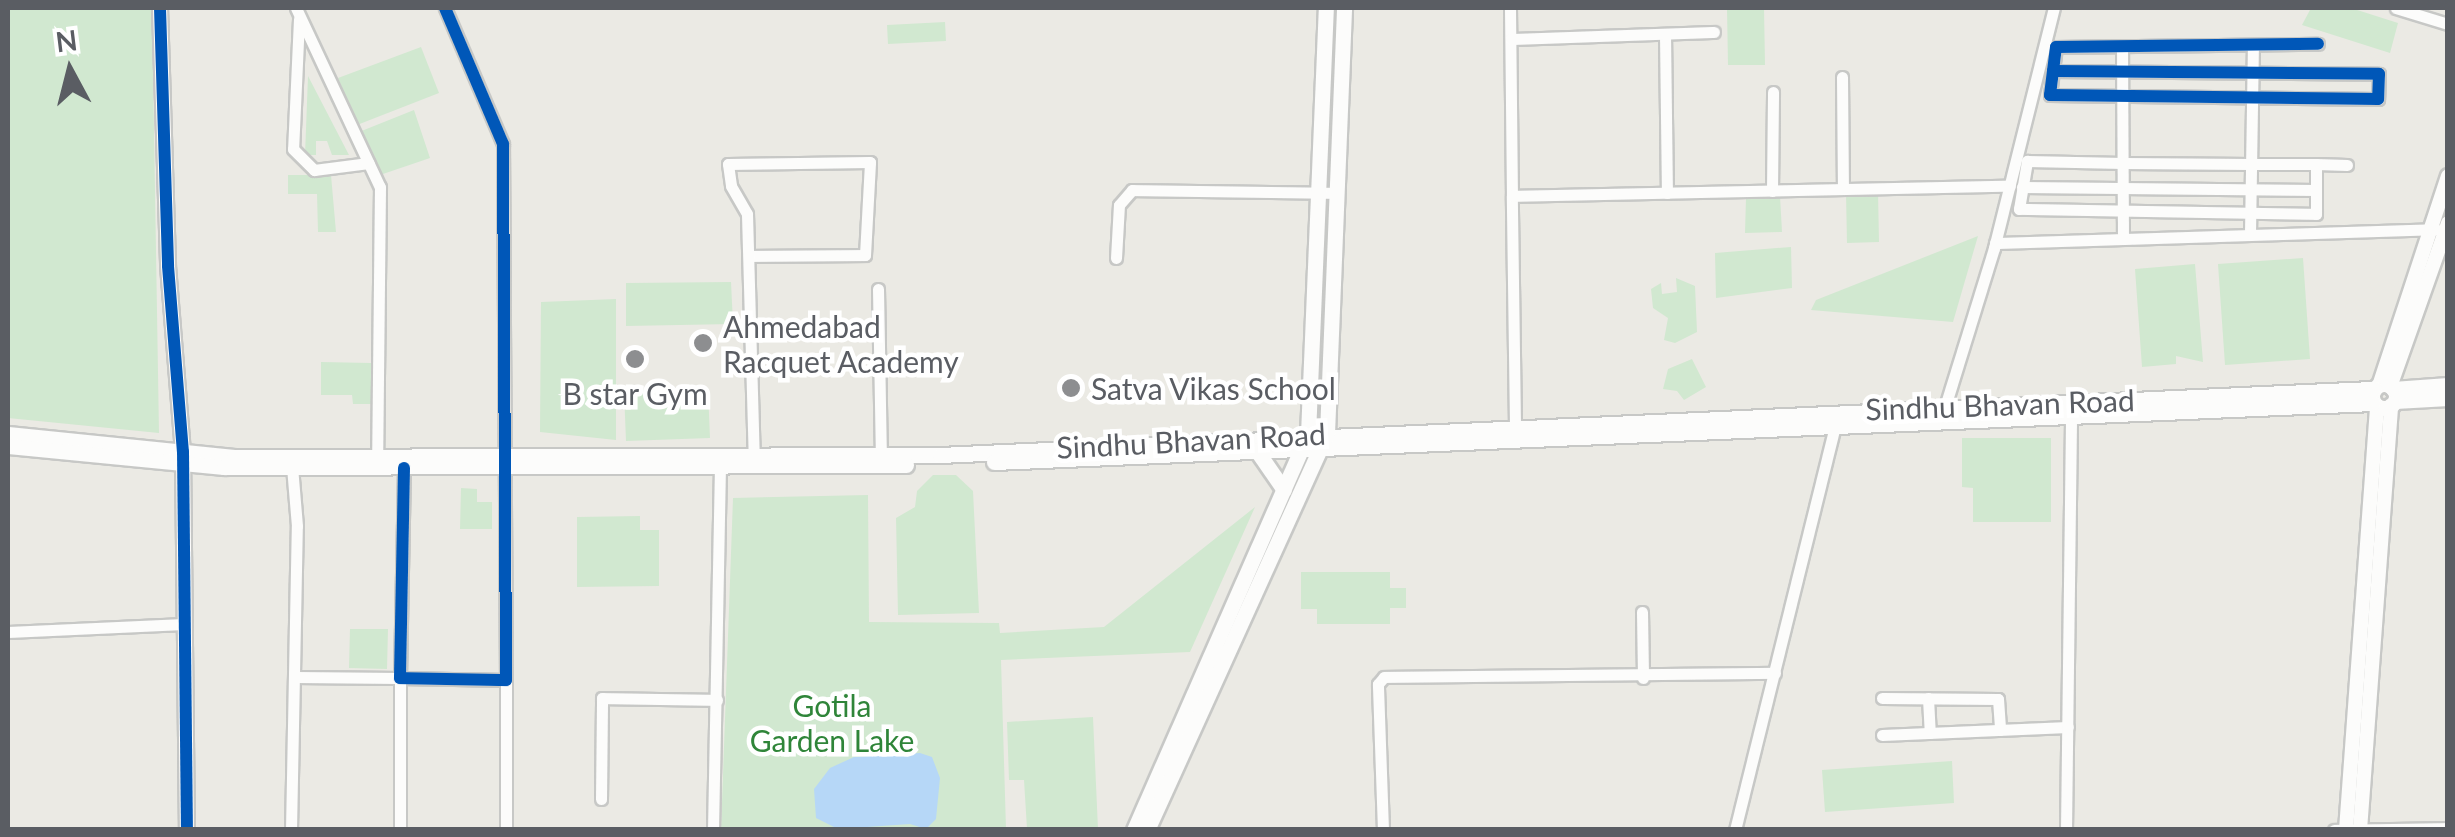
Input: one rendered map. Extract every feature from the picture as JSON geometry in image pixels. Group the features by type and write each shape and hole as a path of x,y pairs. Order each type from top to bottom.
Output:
{"main road":[{"path":"1146,830 1327,432 1326,8"},
{"path":"1134,830 1305,441 1344,8"},
{"name":"Sindhu Bhavan Road","path":"2384,396 2448,385"},
{"name":"Sindhu Bhavan Road","path":"754,462 1305,441 1320,448 1943,414 2384,396 2448,398"},
{"name":"Sindhu Bhavan Road","path":"8,434 183,457 754,462 1258,451 1327,432 1836,419"},
{"name":"Sindhu Bhavan Road","path":"8,446 292,467 404,468 506,462"},
{"path":"1258,451 1284,490"}],"street":[{"path":"160,8 168,266 183,457 187,830"},
{"path":"445,8 503,144 506,830"},
{"path":"1510,8 1515,425"},
{"path":"2054,8 2032,96 2016,187 2020,209 2316,214 2316,164"},
{"path":"2396,8 2419,11 2448,24"},
{"path":"298,11 293,149 314,170 369,163"},
{"path":"298,11 380,186 377,456"},
{"path":"1510,38 1714,32"},
{"path":"1665,34 1667,193"},
{"path":"2050,95 2056,48 2318,44"},
{"path":"2250,233 2253,45"},
{"path":"2122,46 2123,239"},
{"path":"2032,96 2378,99 2379,74 2053,72"},
{"path":"1842,77 1843,189"},
{"path":"1772,190 1773,92"},
{"path":"1943,414 1995,244 2028,161 2347,164"},
{"path":"748,256 865,255 870,162 728,164 731,186 747,214 748,256 754,462"},
{"path":"2346,829 2384,396 2441,227 2448,176"},
{"path":"1512,196 2016,187 2316,190"},
{"path":"1116,258 1119,205 1132,190 1329,192"},
{"path":"1995,244 2441,227"},
{"path":"878,288 881,456"},
{"path":"2360,829 2384,396"},
{"path":"2066,830 2070,409"},
{"path":"1736,830 1836,419"},
{"path":"713,830 720,462"},
{"path":"290,830 295,678 292,467"},
{"path":"400,830 404,468"},
{"path":"1642,612 1643,678"},
{"path":"8,632 184,624"},
{"path":"1383,830 1378,684 1384,677 1643,678 1775,673"},
{"path":"295,678 506,680"},
{"path":"600,799 602,698 717,700"},
{"path":"1882,698 1998,699 2000,730"},
{"path":"1928,698 1930,733"},
{"path":"1882,735 2068,727"},
{"path":"2334,830 2448,828"}],"green space":[{"path":"10,8 152,8 159,433 8,418"},
{"path":"1727,8 1764,8 1765,65 1728,65"},
{"path":"2311,8 2351,8 2398,23 2390,53 2302,25"},
{"path":"945,22 946,41 888,44 887,25"},
{"path":"421,47 439,93 357,125 338,78"},
{"path":"308,76 349,155 332,155 327,141 316,141 316,155 305,155"},
{"path":"414,110 430,158 380,175 359,132"},
{"path":"288,175 331,175 336,232 318,232 317,194 288,194"},
{"path":"1878,192 1879,242 1847,243 1846,193"},
{"path":"1780,196 1782,232 1745,233 1746,198"},
{"path":"1978,236 1953,322 1811,310 1816,300"},
{"path":"1791,247 1792,288 1716,298 1715,253"},
{"path":"2303,258 2310,359 2225,365 2218,264"},
{"path":"2195,264 2203,362 2176,356 2176,364 2142,367 2135,269"},
{"path":"1676,278 1695,286 1697,332 1675,343 1664,340 1668,318 1653,308 1651,289 1661,283 1662,294 1677,292"},
{"path":"731,282 733,324 626,326 626,283"},
{"path":"616,299 616,440 540,432 541,302"},
{"path":"1692,359 1706,387 1684,400 1677,391 1663,389 1668,369"},
{"path":"321,362 371,363 371,404 353,404 352,395 321,395"},
{"path":"708,390 710,438 626,441 624,391"},
{"path":"1962,438 2051,438 2051,522 1973,522 1973,488 1962,487"},
{"path":"933,475 956,475 973,491 979,613 898,615 896,518 915,507 917,491"},
{"path":"461,488 477,489 477,502 492,502 492,529 460,529"},
{"name":"Gotila Garden Lake","path":"868,495 869,622 999,623 1000,633 1104,627 1255,507 1190,652 1001,660 1006,829 721,830 733,498"},
{"path":"640,516 640,530 659,530 659,586 577,587 577,517"},
{"path":"1301,572 1390,572 1390,588 1406,588 1406,608 1390,608 1390,624 1317,624 1317,609 1301,609"},
{"path":"350,629 388,629 387,669 349,668"},
{"path":"1093,717 1098,829 1027,829 1024,780 1009,780 1007,722"},
{"path":"1952,761 1954,803 1825,812 1822,770"}],"water":[{"path":"920,753 932,757 940,778 936,819 926,829 910,824 838,829 816,818 814,789 830,768 854,757"}],"cycle path":[{"path":"160,8 168,266 183,452 187,830"},
{"path":"404,468 400,678 506,680 503,144 445,8"},
{"path":"2053,71 2379,74 2378,99 2050,95 2056,47 2318,44"}],"place":[{"name":"Ahmedabad Racquet Academy","path":"703,343"},
{"name":"B star Gym","path":"635,359"},
{"name":"Satva Vikas School","path":"1071,388"}]}
